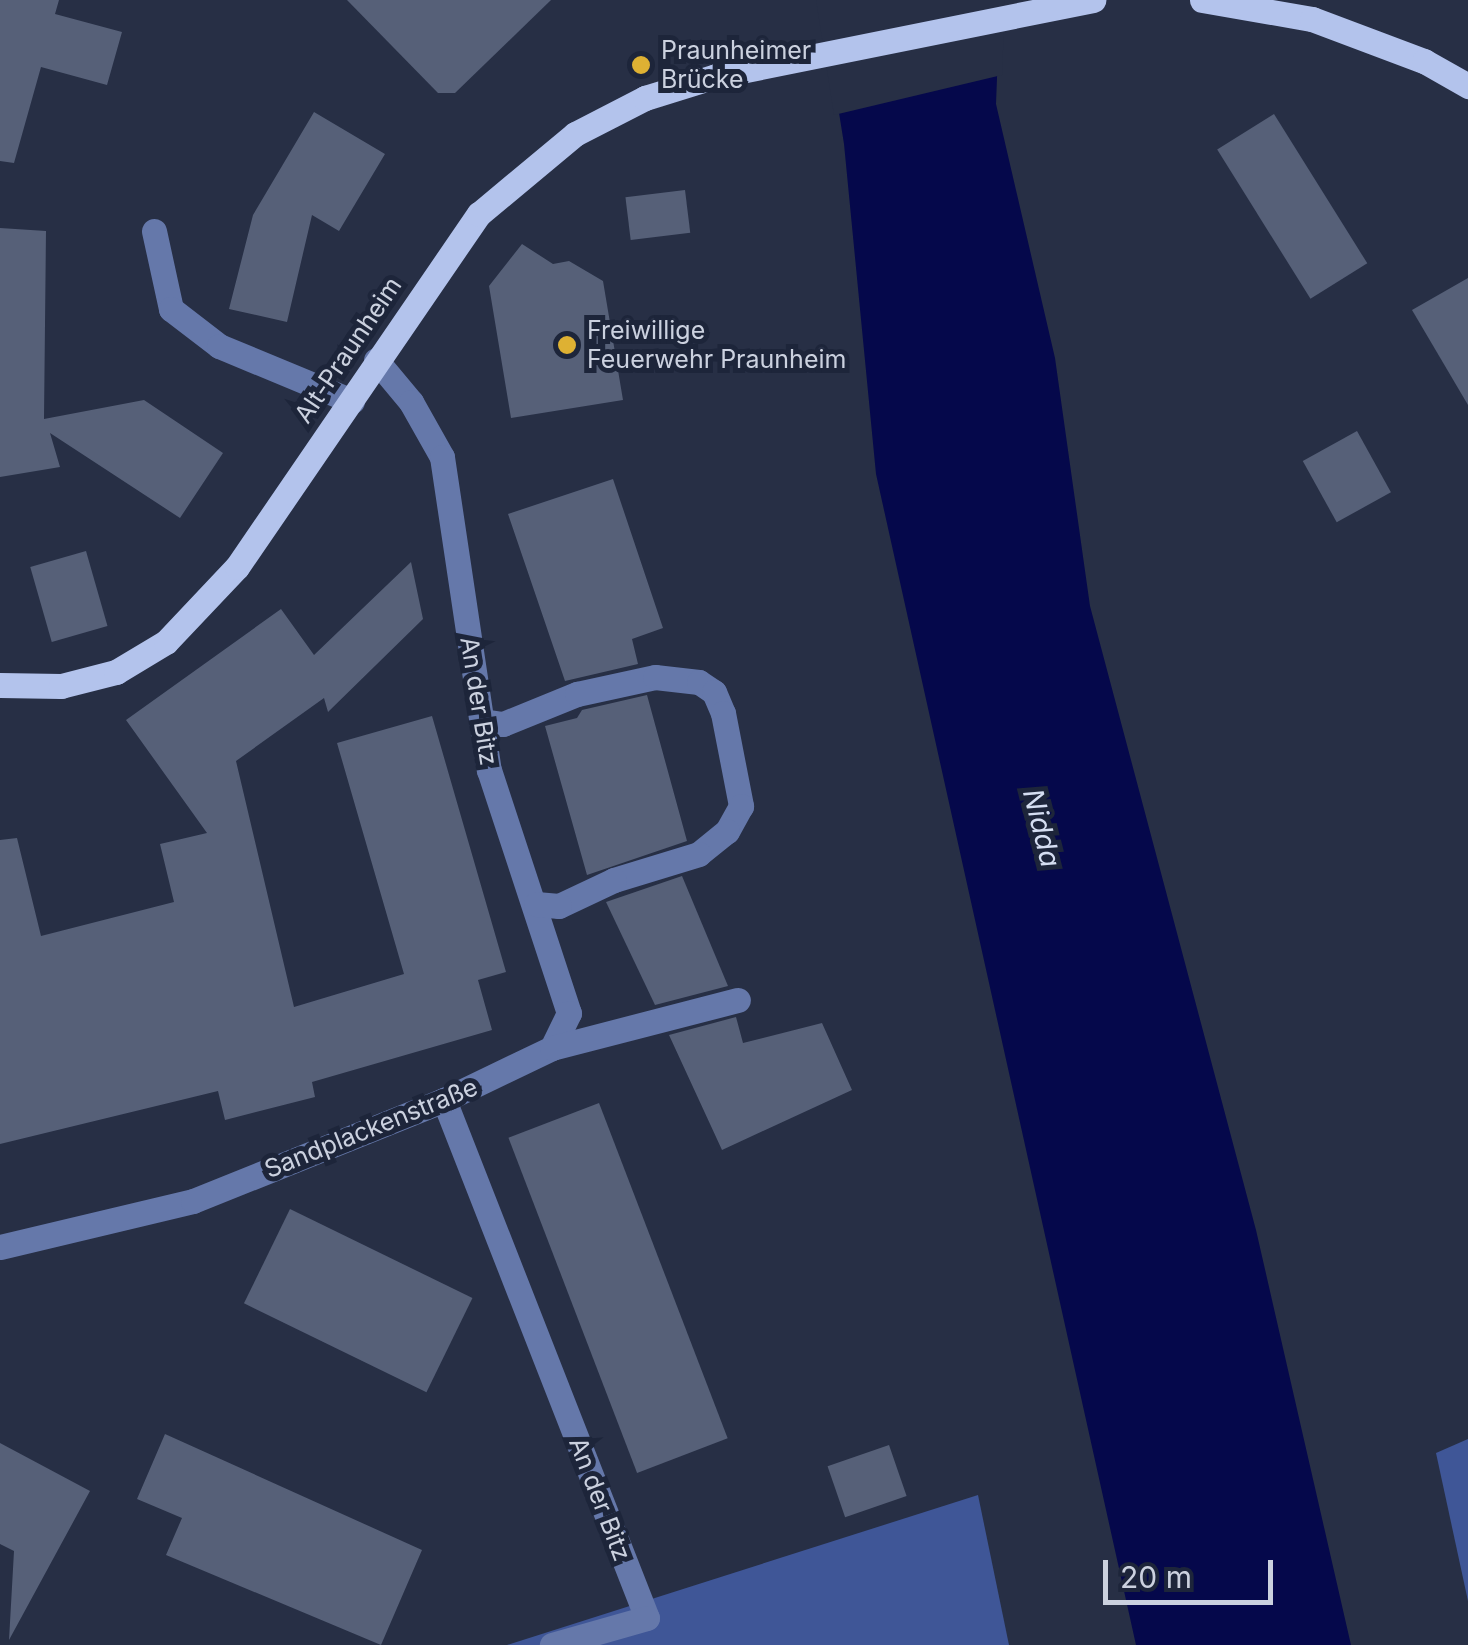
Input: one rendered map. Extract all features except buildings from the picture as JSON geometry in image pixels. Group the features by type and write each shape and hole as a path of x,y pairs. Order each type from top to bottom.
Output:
{"main road":[{"path":"1202,0 1312,19 1466,82"},
{"name":"Alt-Praunheim","path":"0,686 61,686 116,672 166,642 237,567 479,214 550,153 646,98 772,64 1084,1"}],"street":[{"path":"154,230 171,309 219,346 352,400"},
{"name":"An der Bitz","path":"376,360 411,402 442,456 489,770 569,1014 552,1048"},
{"path":"481,721 504,724 578,694 655,677 699,682 714,692 723,713 741,806 727,831 700,854 559,906 536,904"},
{"name":"Sandplackenstraße","path":"0,1247 193,1200 444,1100 552,1048 738,1000"},
{"name":"An der Bitz","path":"444,1100 647,1618 552,1645"}],"shaded area":[{"path":"1468,1439 1468,1601 1436,1453"},
{"path":"978,1495 1009,1645 507,1645"}],"water":[{"name":"Nidda","path":"821,0 1000,0 996,104 1055,358 1090,606 1256,1230 1351,1645 1136,1645 876,474 844,144"}],"pier":[{"name":"Praunheimer Brücke","path":"816,0 1005,0 1002,75 834,115"}],"place":[{"name":"Praunheimer Brücke","path":"641,65"},
{"name":"Freiwillige Feuerwehr Praunheim","path":"567,345"}]}
